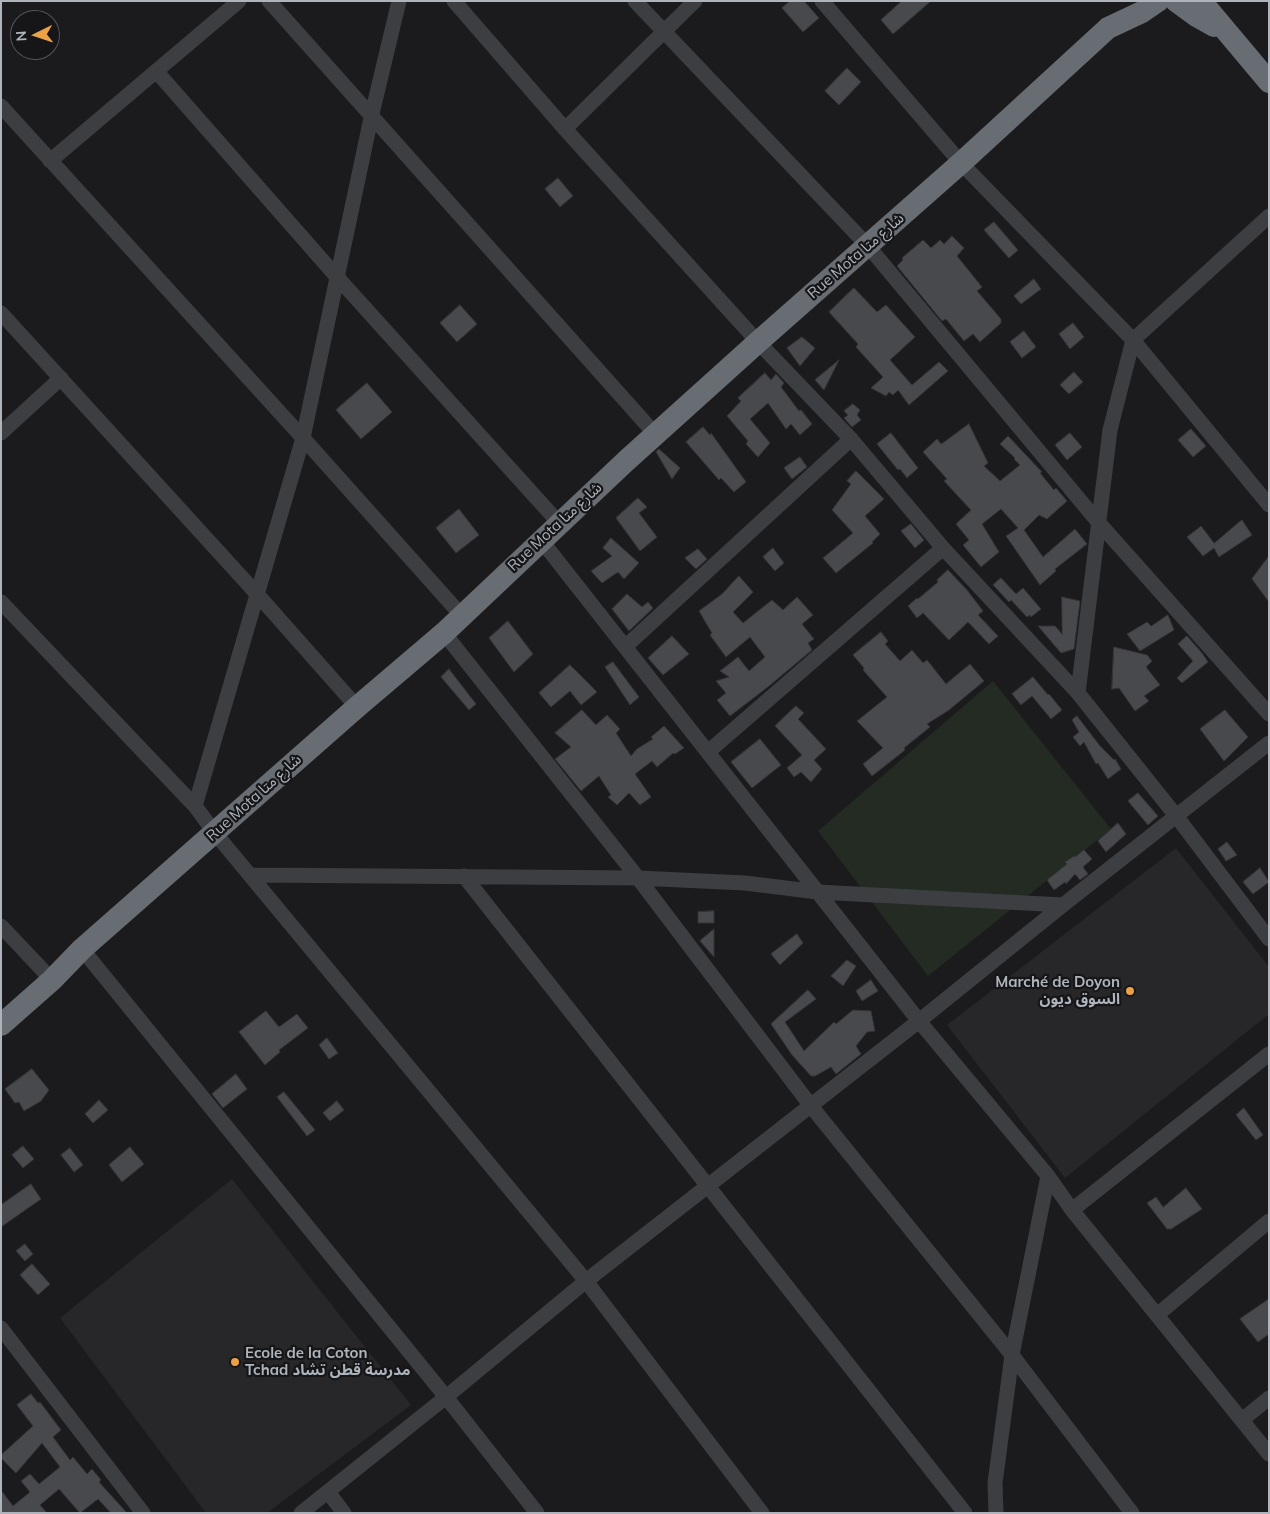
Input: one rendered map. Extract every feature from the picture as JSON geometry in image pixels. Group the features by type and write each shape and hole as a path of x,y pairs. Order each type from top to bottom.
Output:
{"highway":[{"path":"1108,28 1121,1"},
{"path":"1108,28 1142,12 1158,1"},
{"path":"1176,1 1198,17 1226,32"},
{"path":"1201,1 1269,82"},
{"name":"Rue Mota شارع متا","path":"1,1025 52,980 82,949 444,633 559,523 1108,28"}],"street":[{"path":"50,161 239,1"},
{"path":"269,1 371,118 656,435"},
{"path":"195,806 303,438 371,118 399,1"},
{"path":"454,1 565,129 758,342 851,439 943,548 1078,693 1263,926 1269,939"},
{"path":"635,1 868,246 1099,523 1269,714"},
{"path":"565,129 696,1"},
{"path":"822,1 961,162 1133,340 1269,505"},
{"path":"156,72 337,277 559,523"},
{"path":"1,106 462,616"},
{"path":"1078,693 1110,430 1133,340 1269,216"},
{"path":"1,313 357,707"},
{"path":"1,433 61,378"},
{"path":"626,647 851,439"},
{"path":"541,540 919,1021 1048,1176 1072,1210 1269,1454"},
{"path":"708,752 943,548"},
{"path":"1,602 195,806 215,833 586,1281 762,1513"},
{"path":"444,633 638,878 810,1106 1012,1356 1132,1513"},
{"path":"301,1513 446,1397 586,1281 919,1021 1269,743"},
{"path":"251,875 638,878 745,883 818,892 1063,905"},
{"path":"464,876 965,1513"},
{"path":"1,926 52,980"},
{"path":"82,949 446,1397 537,1513"},
{"path":"1072,1210 1269,1054"},
{"path":"996,1513 995,1483 1012,1356 1048,1176"},
{"path":"1157,1315 1269,1221"},
{"path":"1,1328 143,1513"},
{"path":"1242,1420 1269,1398"},
{"path":"328,1492 344,1513"}],"shaded area":[{"path":"993,681 1111,829 928,976 818,831"},
{"name":"Marché de Doyon السوق ديون","path":"1176,848 1269,967 1269,1014 1065,1178 947,1025"},
{"name":"Ecole de la Coton Tchad مدرسة قطن تشاد","path":"232,1179 411,1405 267,1513 206,1513 60,1318"}],"building":[{"path":"790,1 804,1 819,18 803,32 782,8"},
{"path":"902,1 931,1 893,34 881,20"},
{"path":"847,68 861,82 839,105 825,91"},
{"path":"558,178 573,196 560,207 545,189"},
{"path":"994,222 1018,250 1009,258 984,230"},
{"path":"952,236 964,248 957,256 982,287 977,291 1001,319 1001,323 980,342 973,334 964,341 946,319 942,321 897,266 903,260 902,258 923,240 931,248 940,240 944,244"},
{"path":"1034,279 1041,289 1021,304 1014,296"},
{"path":"854,288 877,312 886,305 915,337 890,360 912,385 939,362 948,371 909,405 898,390 893,395 889,392 886,396 871,388 883,377 856,347 858,344 829,312"},
{"path":"460,305 477,324 457,342 440,323"},
{"path":"1073,323 1084,337 1070,349 1059,334"},
{"path":"1024,331 1036,347 1022,358 1010,342"},
{"path":"802,337 815,348 800,366 787,348"},
{"path":"839,360 824,390 815,380"},
{"path":"1074,372 1083,382 1069,394 1060,385"},
{"path":"765,373 771,380 776,374 784,383 781,387 799,411 801,410 812,424 800,435 791,424 786,429 768,403 750,419 770,443 758,457 746,444 748,441 727,416 741,401 738,398"},
{"path":"367,383 392,412 361,439 336,410"},
{"path":"853,404 860,410 857,415 861,420 852,427 844,418 848,415 844,411"},
{"path":"969,424 988,463 984,466 1000,481 1020,465 1000,444 1008,436 1042,472 1040,473 1054,490 1056,488 1067,501 1047,519 1039,515 1024,530 1043,557 1075,529 1087,544 1055,569 1056,571 1040,585 1006,536 1018,528 1001,509 982,524 999,552 981,567 963,545 969,540 956,524 971,510 944,481 947,479 923,452 937,439 941,444"},
{"path":"703,427 710,435 711,433 746,482 734,492 721,478 719,480 686,442"},
{"path":"1191,429 1206,446 1193,457 1178,440"},
{"path":"891,433 918,468 907,478 877,444"},
{"path":"1070,433 1082,447 1067,460 1055,445"},
{"path":"659,449 680,468 672,479 656,452"},
{"path":"800,457 807,467 792,479 784,468"},
{"path":"856,471 884,499 865,516 880,534 873,543 836,573 823,558 853,533 832,510 851,484 847,481"},
{"path":"638,498 647,507 639,513 657,537 640,551 616,518"},
{"path":"459,509 479,535 456,553 436,528"},
{"path":"1242,520 1252,535 1219,557 1214,548 1203,556 1187,537 1201,526 1214,543"},
{"path":"911,524 924,540 915,548 901,531"},
{"path":"611,538 639,563 624,579 618,572 602,583 591,571 612,556 603,548"},
{"path":"773,548 784,563 775,571 763,557"},
{"path":"698,549 707,559 696,569 685,558"},
{"path":"1269,556 1269,602 1252,579"},
{"path":"948,570 983,611 978,615 998,636 989,644 968,622 949,640 923,613 917,618 908,606 938,582 937,580"},
{"path":"739,576 753,592 733,612 743,623 772,600 783,610 797,597 813,615 802,624 814,639 808,643 812,650 730,716 717,700 726,693 716,681 729,677 720,671 738,657 749,671 765,657 750,637 726,657 710,635 712,633 699,611 722,594"},
{"path":"1001,578 1016,594 1023,588 1041,609 1031,617 1030,615 1027,617 993,585"},
{"path":"627,594 642,607 648,602 653,608 629,631 612,609"},
{"path":"1062,597 1080,601 1074,649 1061,653 1038,626 1055,626 1062,634"},
{"path":"1168,615 1174,630 1140,651 1127,634 1147,622 1151,626"},
{"path":"508,621 533,654 514,672 489,638"},
{"path":"881,632 888,641 885,644 900,661 912,650 923,663 927,660 946,684 970,664 984,681 949,710 927,724 930,727 872,776 863,764 883,748 857,721 887,697 863,670 864,668 853,655"},
{"path":"672,636 689,654 663,675 648,658"},
{"path":"1187,636 1208,662 1182,683 1177,678 1193,661 1178,644"},
{"path":"1114,647 1147,655 1152,661 1146,667 1160,685 1144,696 1149,701 1135,711 1119,688 1112,689"},
{"path":"613,662 639,697 630,705 605,667"},
{"path":"570,665 597,692 581,705 570,691 551,707 539,693"},
{"path":"449,669 476,704 469,710 441,677"},
{"path":"1033,677 1062,710 1051,719 1032,696 1021,705 1012,694"},
{"path":"796,706 804,713 798,719 826,749 814,760 822,769 811,782 801,772 794,777 787,768 802,755 775,726"},
{"path":"582,710 596,725 607,715 620,729 616,733 631,756 637,749 653,739 651,737 664,726 684,748 675,754 673,753 657,767 652,761 635,774 651,797 640,805 629,793 617,805 608,797 611,795 599,776 581,791 555,759 571,747 555,733"},
{"path":"1225,710 1248,737 1224,761 1200,729"},
{"path":"1077,716 1100,746 1115,759 1121,769 1108,779 1098,763 1096,764 1084,742 1080,746 1073,737 1079,732 1072,720"},
{"path":"760,739 781,765 752,788 731,762"},
{"path":"1138,793 1158,816 1148,825 1128,801"},
{"path":"1118,823 1126,834 1106,852 1098,841"},
{"path":"1227,842 1237,855 1226,861 1218,849"},
{"path":"1084,850 1092,859 1083,867 1088,874 1080,880 1075,874 1066,884 1065,882 1054,890 1047,880 1067,864 1065,862"},
{"path":"1260,868 1269,882 1253,894 1243,882"},
{"path":"714,911 714,923 698,923 698,912"},
{"path":"714,929 714,957 700,941"},
{"path":"797,934 803,943 780,965 771,954"},
{"path":"847,960 856,966 843,986 831,976"},
{"path":"871,980 878,991 862,1001 856,991"},
{"path":"808,990 816,999 785,1022 804,1051 834,1022 836,1024 853,1010 871,1011 875,1031 867,1032 856,1046 861,1054 836,1074 831,1067 815,1076 811,1076 792,1055 771,1024"},
{"path":"266,1011 279,1027 297,1014 308,1028 279,1050 280,1052 265,1065 239,1032"},
{"path":"327,1038 338,1053 329,1059 319,1045"},
{"path":"32,1069 49,1090 41,1101 24,1111 19,1102 15,1103 5,1089"},
{"path":"236,1074 247,1089 223,1108 212,1094"},
{"path":"284,1092 315,1130 307,1136 277,1097"},
{"path":"99,1100 108,1110 93,1123 85,1114"},
{"path":"337,1101 344,1110 330,1121 323,1113"},
{"path":"1244,1108 1263,1135 1256,1140 1236,1115"},
{"path":"23,1146 34,1159 23,1168 12,1155"},
{"path":"130,1147 144,1164 122,1182 109,1165"},
{"path":"70,1148 83,1165 74,1172 61,1155"},
{"path":"31,1184 41,1199 1,1227 1,1205"},
{"path":"1186,1188 1202,1209 1171,1229 1167,1229 1147,1203 1156,1197 1163,1207"},
{"path":"25,1244 33,1254 25,1261 16,1251"},
{"path":"32,1264 50,1284 38,1295 20,1275"},
{"path":"1269,1299 1269,1334 1258,1342 1240,1319"},
{"path":"31,1394 38,1403 40,1402 61,1430 53,1437 70,1460 73,1457 87,1474 92,1469 101,1480 99,1482 127,1513 111,1513 98,1499 80,1513 59,1489 40,1505 47,1513 1,1513 1,1490 13,1506 30,1492 21,1481 30,1474 39,1484 60,1467 42,1443 16,1473 1,1458 1,1455 33,1426 17,1405"}],"place":[{"name":"Marché de Doyon السوق ديون","path":"1130,991"},
{"name":"Ecole de la Coton Tchad مدرسة قطن تشاد","path":"235,1362"}]}
